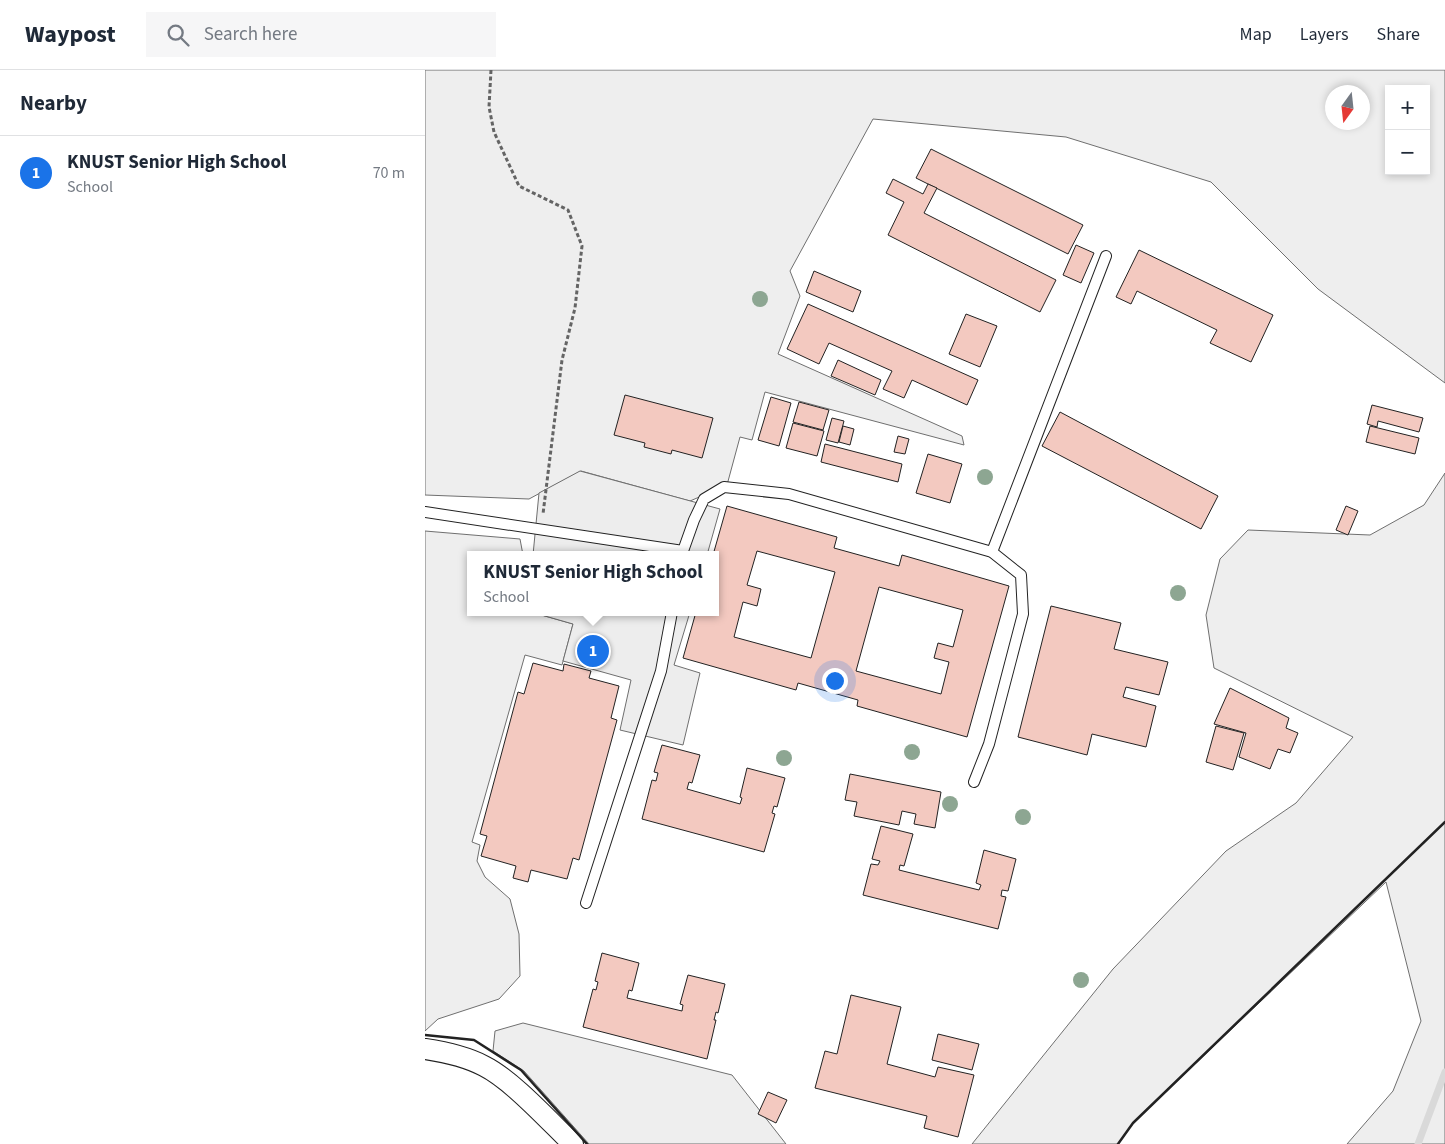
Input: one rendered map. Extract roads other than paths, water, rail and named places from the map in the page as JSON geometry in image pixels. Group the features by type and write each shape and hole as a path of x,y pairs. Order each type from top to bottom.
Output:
{"street":[{"path":"425,1049 453,1053 485,1066 520,1094 573,1144"}],"lane":[{"path":"992,552 1106,256"},
{"path":"684,551 694,520 705,499 724,487 789,494 992,552 1021,575 1023,614 989,744 974,782"},
{"path":"425,512 671,551"},
{"path":"586,902 661,671 671,616"}],"waterway":[{"path":"1418,1144 1445,1072"}],"place":[{"name":"KNUST Senior High School","path":"593,651"}]}
